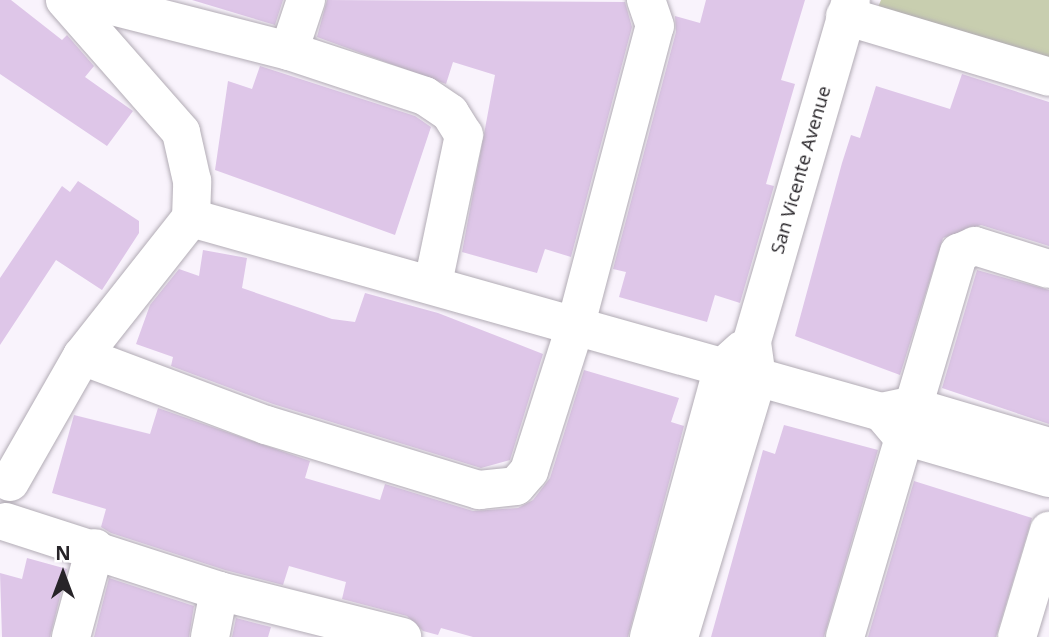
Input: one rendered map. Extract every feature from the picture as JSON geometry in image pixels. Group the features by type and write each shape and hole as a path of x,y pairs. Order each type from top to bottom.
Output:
{"street":[{"path":"65,0 181,132 192,181 191,218 82,356 5,476 13,503 3,526 95,548 219,591 349,629 402,637"},
{"path":"89,0 289,51 425,96 458,122 464,135 433,283"},
{"path":"289,51 306,0"},
{"path":"82,356 266,425 479,490 502,490 516,486 529,471 576,324 655,26 646,0"},
{"path":"848,8 1049,77"},
{"name":"San Vicente Avenue","path":"649,637 744,362 848,8"},
{"path":"191,218 576,324 744,362 1049,478"},
{"path":"845,637 897,418 965,246 1049,270"},
{"name":"San Vicente Avenue","path":"679,637 744,362"},
{"path":"897,418 1049,447"},
{"path":"1017,637 1049,531"},
{"path":"71,637 95,548"},
{"path":"210,637 219,591"}],"green space":[{"path":"881,0 1049,0 1049,66 874,17"}],"building":[{"path":"0,0 11,0 62,40 67,35 94,66 85,77 133,111 107,146 0,74"},
{"path":"192,0 283,0 275,25"},
{"path":"327,0 625,2 632,27 571,257 545,249 537,273 462,252 495,75 453,62 446,84 317,37"},
{"path":"706,0 805,0 781,80 795,84 766,184 774,186 740,303 715,295 707,322 619,297 626,272 613,269 676,32 675,16 700,23"},
{"path":"260,66 415,116 431,127 395,235 215,170 228,81 252,89"},
{"path":"962,74 1049,102 1049,246 981,225 943,238 900,375 795,336 851,135 860,138 876,86 950,109"},
{"path":"78,181 139,221 139,233 102,290 56,260 0,345 0,278 62,186 70,192"},
{"path":"203,250 247,258 242,288 332,319 355,322 365,293 438,313 543,354 510,460 481,468 273,404 171,366 173,357 136,344 150,305 179,269 199,276"},
{"path":"977,270 1049,290 1049,424 942,388"},
{"path":"584,370 679,398 671,422 684,426 628,637 473,637 441,628 438,635 423,631 407,616 342,599 346,582 289,566 283,585 225,570 111,533 101,527 106,509 52,493 74,415 150,434 158,408 310,461 305,478 380,500 385,484 473,511 518,508 533,500 550,478"},
{"path":"784,425 878,450 824,637 711,637 763,450 775,454"},
{"path":"914,481 1032,518 996,637 868,637"},
{"path":"27,558 67,569 50,637 2,637 0,573 22,579"},
{"path":"109,578 194,606 189,637 94,637"},
{"path":"236,618 271,627 268,637 232,637"}]}
